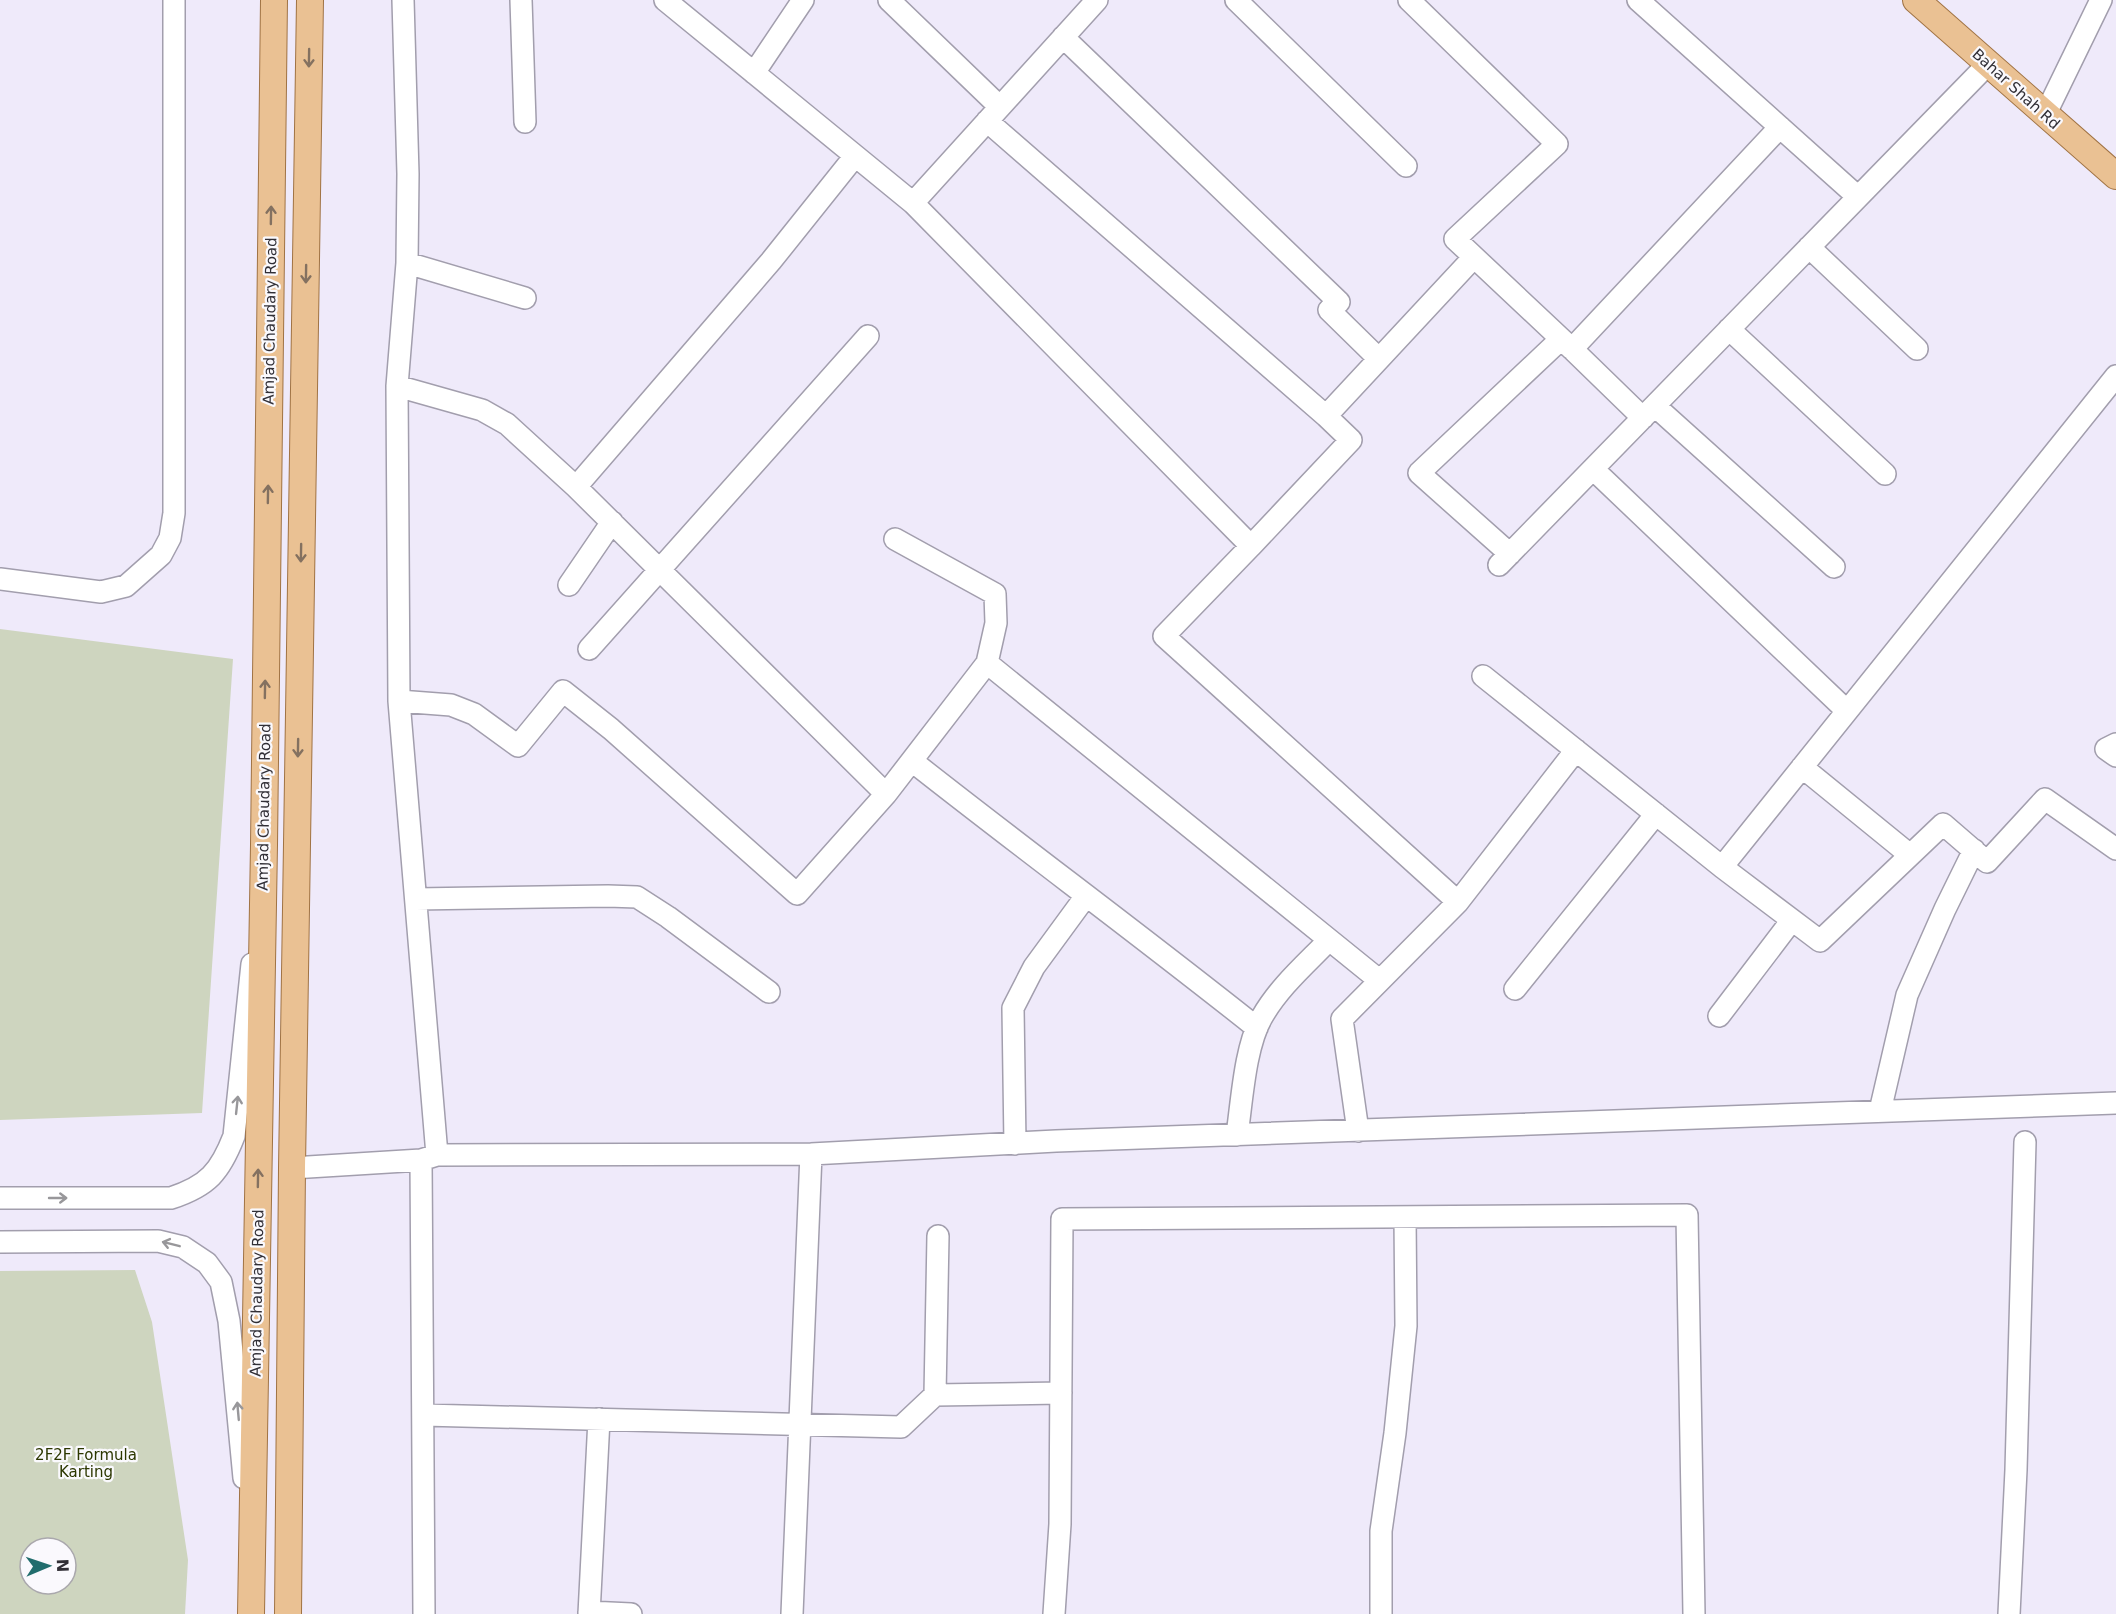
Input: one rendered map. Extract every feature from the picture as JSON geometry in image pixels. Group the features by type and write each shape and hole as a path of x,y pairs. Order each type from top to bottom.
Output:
{"main road":[{"name":"Amjad Chaudary Road","path":"251,1614 264,845 274,0"},
{"path":"288,1614 292,1168 310,0"},
{"name":"Bahar Shah Rd","path":"1917,0 2116,176"}],"street":[{"path":"0,579 100,592 126,586 161,555 170,538 174,513 174,0"},
{"path":"404,0 408,174 407,263 397,386 399,701 416,899 429,1158 424,1415 424,1614"},
{"path":"521,0 525,122"},
{"path":"665,0 913,203 1251,546"},
{"path":"754,73 803,0"},
{"path":"889,0 994,114 1351,440 1164,636 1458,902"},
{"path":"913,203 1097,0"},
{"path":"1236,0 1406,166"},
{"path":"1409,0 1557,144 1455,238 1567,344 1834,567"},
{"path":"1638,0 1858,197"},
{"path":"2045,115 2101,0"},
{"path":"1063,37 1339,302 1329,310 1379,359"},
{"path":"1780,127 1567,344 1419,473 1504,560 1988,64"},
{"path":"576,488 771,261 855,156"},
{"path":"1809,247 1917,349"},
{"path":"1326,416 1474,257"},
{"path":"407,263 525,298"},
{"path":"1729,329 1886,474"},
{"path":"589,649 868,336"},
{"path":"1722,867 2116,376"},
{"path":"397,386 482,410 507,424 612,522 886,794"},
{"path":"1593,469 1847,711"},
{"path":"569,585 612,522"},
{"path":"399,701 451,705 474,714 518,746 563,691 611,729 797,894 886,794 987,663 996,623 995,594 895,539"},
{"path":"987,663 1379,980"},
{"path":"1483,676 1722,867 1820,940 1943,824 1987,862 2045,799 2116,849"},
{"path":"2116,744 2106,749 2116,756"},
{"path":"1358,1131 1342,1018 1458,902 1576,750"},
{"path":"912,761 1086,896 1160,950 1257,1028"},
{"path":"1802,767 1910,855"},
{"path":"1515,989 1656,814"},
{"path":"0,1198 171,1198 188,1192 207,1180 224,1162 234,1136 264,845"},
{"path":"1880,1111 1907,995 1974,850"},
{"path":"1015,1144 1013,1008 1034,967 1086,896"},
{"path":"416,899 637,897 668,917 769,992"},
{"path":"1719,1016 1792,920"},
{"path":"1237,1135 1251,1041 1262,1017 1289,980 1329,940"},
{"path":"292,1168 429,1158 811,1154 1237,1135 2116,1103"},
{"path":"2009,1614 2016,1470 2025,1142"},
{"path":"792,1614 811,1154"},
{"path":"1054,1614 1060,1524 1062,1219 1687,1215 1694,1614"},
{"path":"1381,1614 1381,1531 1395,1433 1406,1326 1405,1216"},
{"path":"935,1395 938,1236"},
{"path":"0,1242 158,1240 183,1247 207,1263 221,1282 229,1321 252,1574"},
{"path":"424,1415 901,1426 935,1395 1061,1393"},
{"path":"599,1419 589,1613 631,1614"}],"green space":[{"path":"0,629 233,659 202,1113 0,1120"},
{"name":"2F2F Formula Karting","path":"135,1270 152,1322 188,1560 185,1614 0,1614 0,1271"}]}
